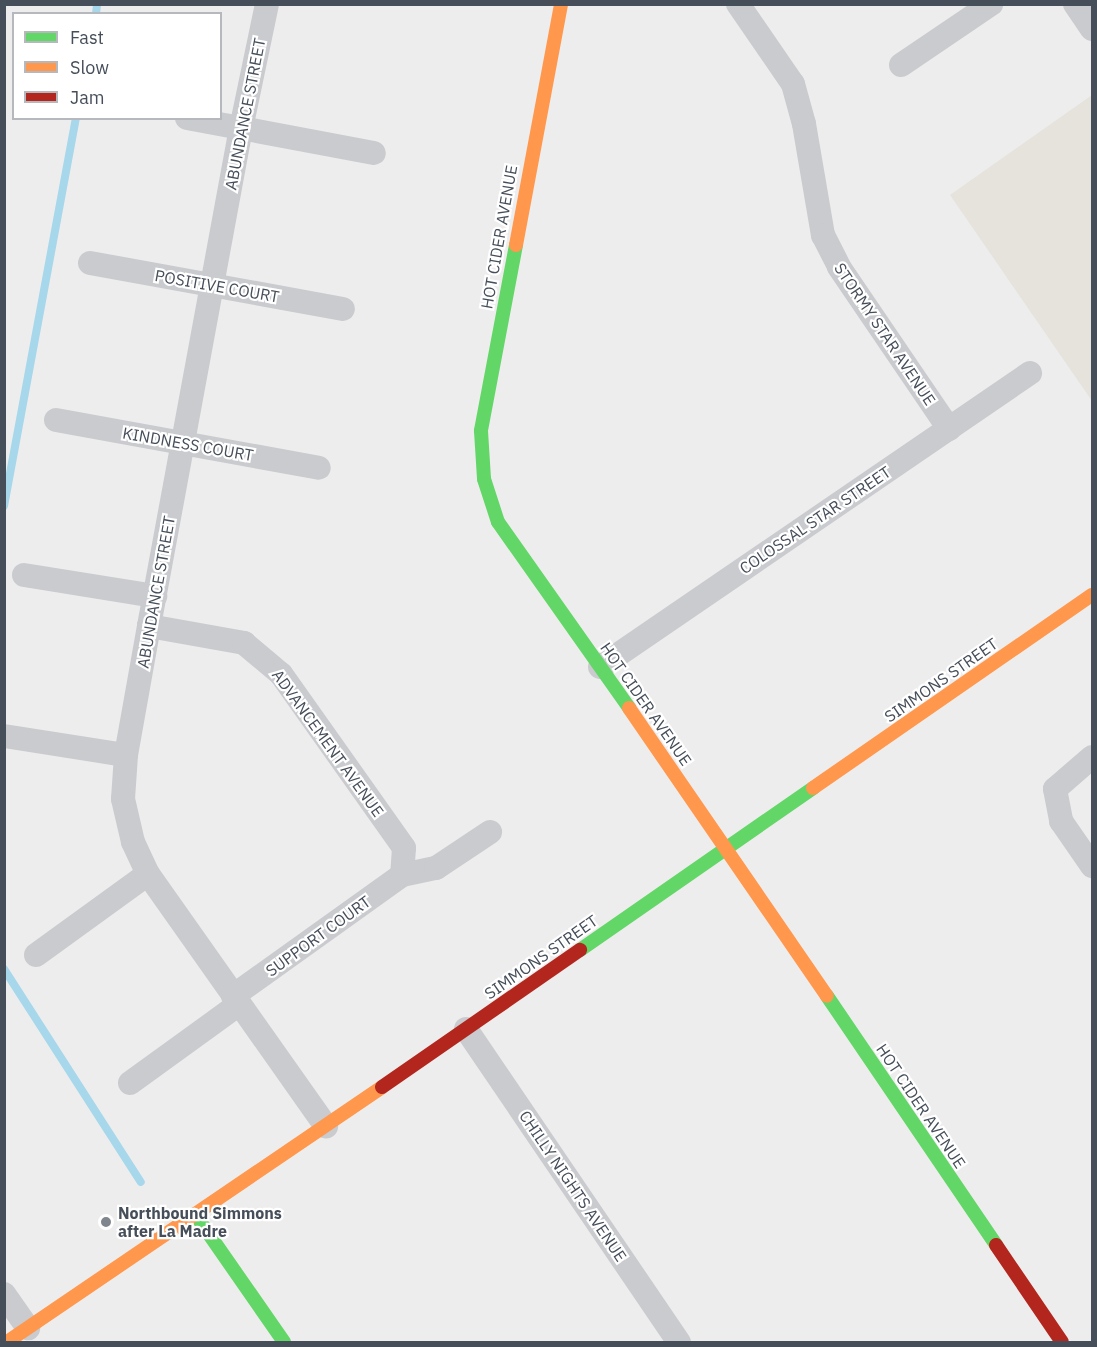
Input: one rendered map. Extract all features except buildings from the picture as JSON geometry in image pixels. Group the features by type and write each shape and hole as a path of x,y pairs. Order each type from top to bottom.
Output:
{"street":[{"name":"ABUNDANCE STREET","path":"267,4 241,128 149,626 126,755 123,799 133,842 148,874 326,1126"},
{"name":"HOT CIDER AVENUE","path":"561,4 481,431 484,479 498,522 727,848 1062,1342"},
{"name":"STORMY STAR AVENUE","path":"738,4 793,84 804,124 823,235 838,267 949,429"},
{"path":"901,65 991,4"},
{"path":"1076,4 1092,29"},
{"path":"198,120 374,153"},
{"name":"POSITIVE COURT","path":"90,263 344,309"},
{"name":"COLOSSAL STAR STREET","path":"600,667 1030,373"},
{"name":"KINDNESS COURT","path":"56,420 319,468"},
{"path":"24,574 155,596"},
{"name":"SIMMONS STREET","path":"7,1342 326,1126 1092,595"},
{"name":"ADVANCEMENT AVENUE","path":"149,626 244,643 281,674 404,848 402,875"},
{"path":"4,736 126,755"},
{"path":"1092,757 1055,789 1061,821 1092,866"},
{"path":"402,875 436,868 490,832"},
{"path":"36,955 148,874"},
{"name":"SUPPORT COURT","path":"130,1083 402,875"},
{"name":"CHILLY NIGHTS AVENUE","path":"466,1029 679,1342"},
{"path":"195,1214 284,1342"},
{"path":"4,1294 28,1328"}],"sand":[{"path":"1092,95 1092,401 950,195"}],"waterway":[{"path":"96,12 97,4"},
{"path":"4,506 76,120"},
{"path":"4,969 141,1182"}],"traffic: fast":[{"path":"516,245 481,431 484,479 498,522 629,708"},
{"path":"580,950 813,788"},
{"path":"827,996 996,1245"},
{"path":"195,1214 284,1342"}],"traffic: slow":[{"path":"516,245 561,4"},
{"path":"813,788 1092,595"},
{"path":"629,708 827,996"},
{"path":"7,1342 382,1087"}],"traffic: jam":[{"path":"382,1087 580,950"},
{"path":"996,1245 1062,1342"}],"place":[{"name":"Northbound Simmons after La Madre","path":"106,1222"}]}
